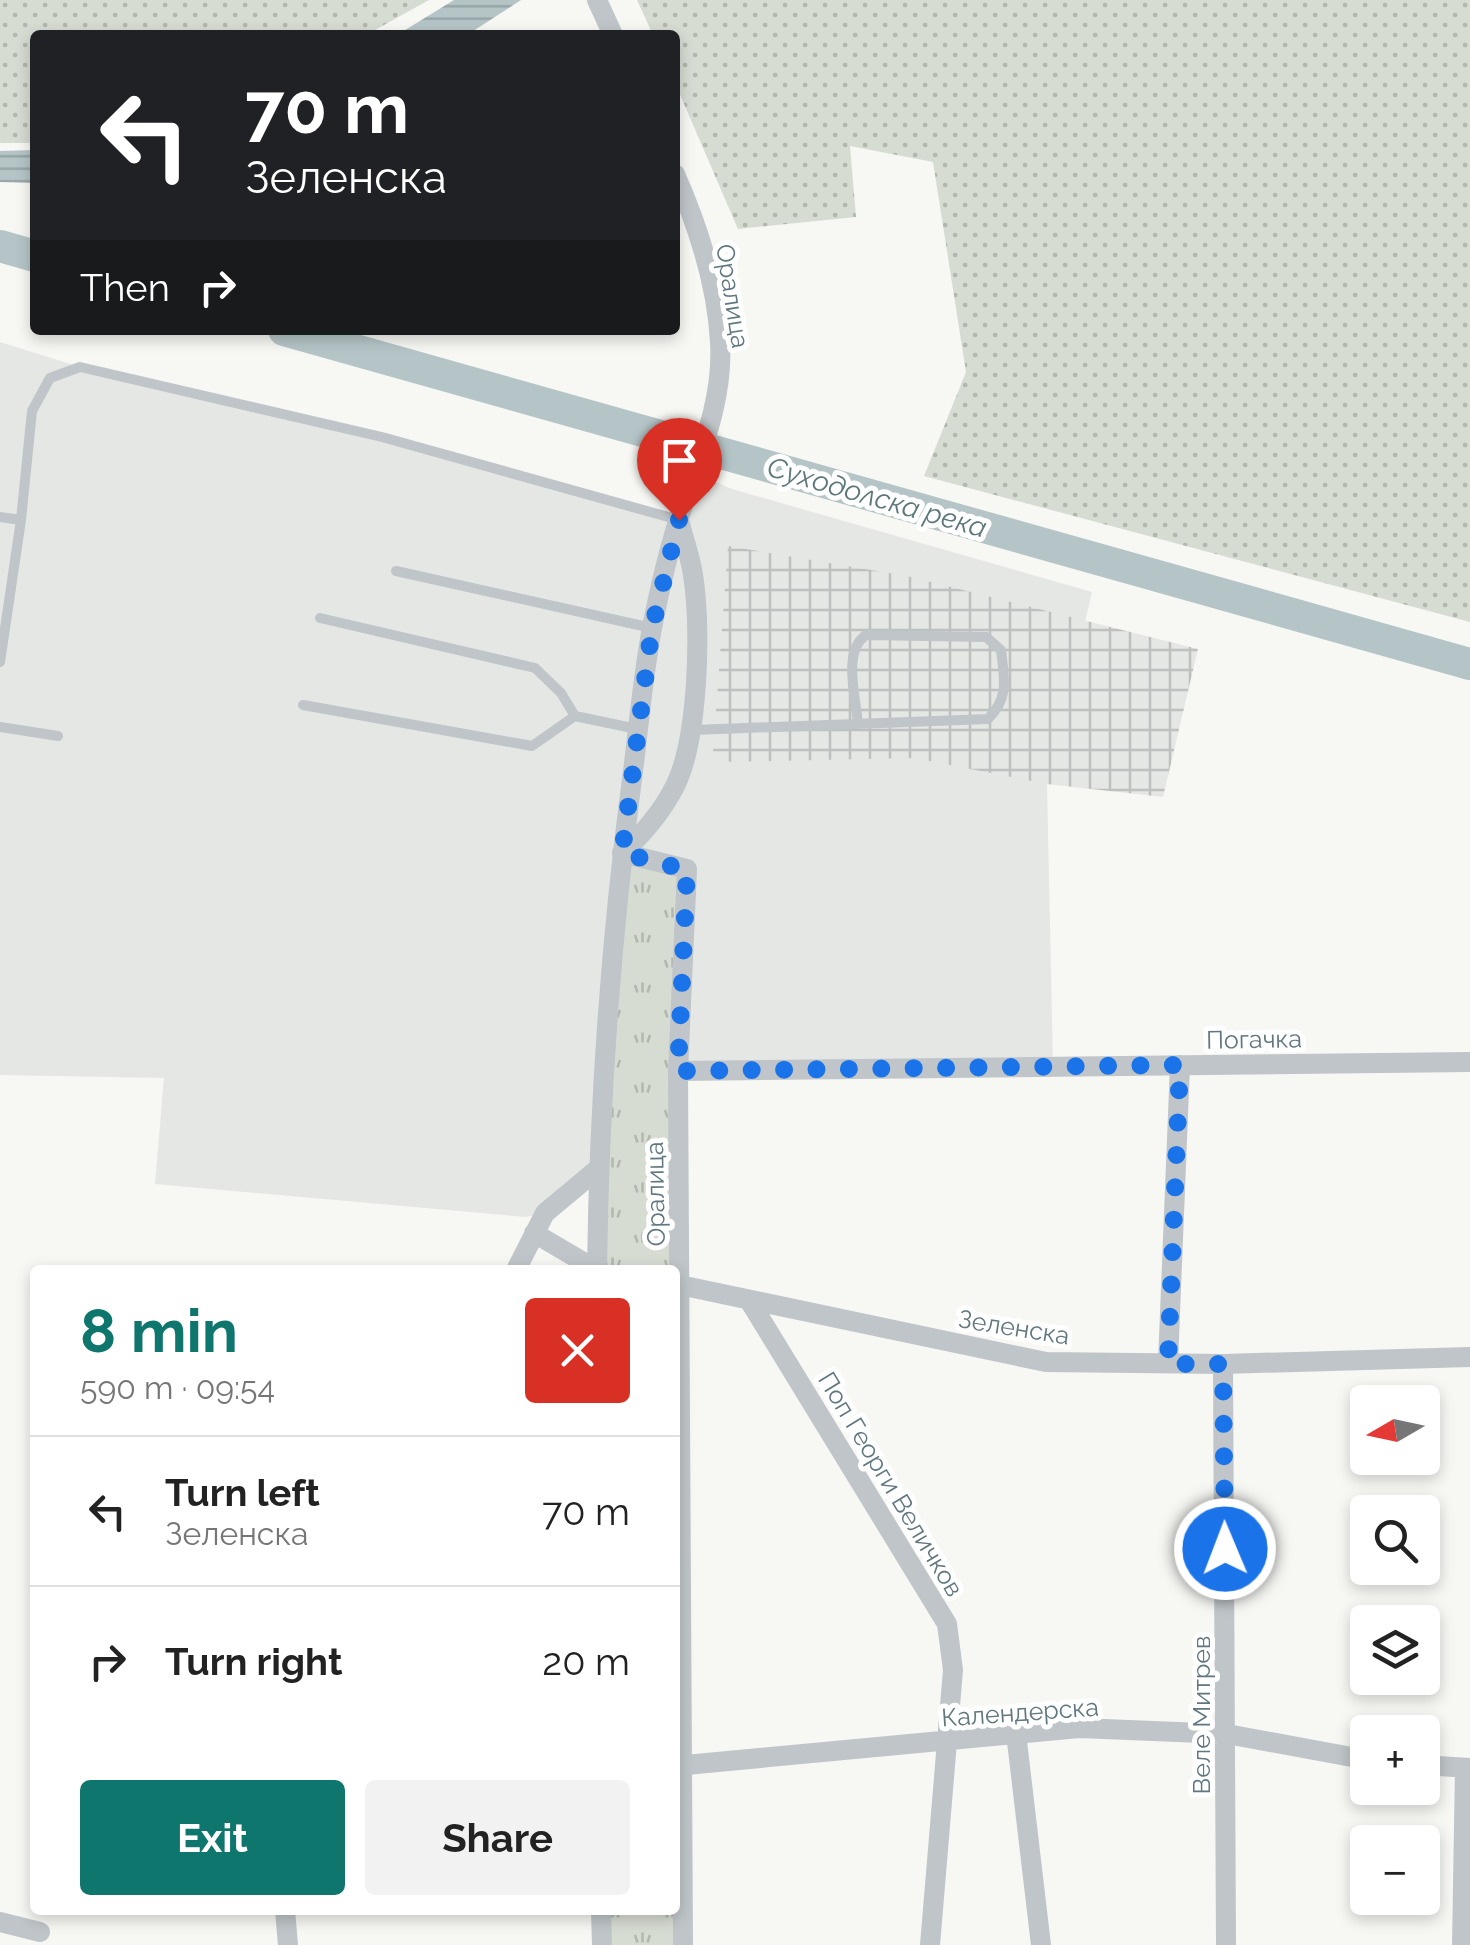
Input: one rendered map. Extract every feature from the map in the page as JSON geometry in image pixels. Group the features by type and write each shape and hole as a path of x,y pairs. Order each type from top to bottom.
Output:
{"street":[{"path":"597,0 610,30"},
{"name":"Оралица","path":"679,520 718,392 720,342 710,276 680,186"},
{"path":"597,1265 598,1168 622,853 652,628 679,520"},
{"path":"622,853 644,833 676,786 694,730 693,571 679,520"},
{"name":"Оралица","path":"622,853 687,870 678,1071 678,1265"},
{"name":"Погачка","path":"678,1071 1470,1062"},
{"path":"1168,1364 1180,1065"},
{"path":"518,1265 545,1213 598,1168"},
{"path":"534,1233 588,1265"},
{"name":"Зеленска","path":"680,1284 1046,1362 1223,1364 1470,1357"},
{"name":"Поп Георги Величков","path":"749,1300 948,1624 953,1670 930,1945"},
{"name":"Веле Митрев","path":"1223,1364 1226,1945"},
{"name":"Календерска","path":"680,1766 1079,1728 1227,1734 1350,1757"},
{"path":"1016,1733 1040,1945"},
{"path":"1440,1766 1468,1768 1462,1945"},
{"name":"Оралица","path":"680,1811 683,1945"},
{"path":"285,1915 288,1945"},
{"path":"601,1915 602,1945"},
{"path":"0,1922 39,1938"}],"lane":[{"path":"0,662 22,520 32,411 50,378 80,368 382,437 679,520"},
{"path":"0,517 22,520"},
{"path":"396,571 652,628"},
{"path":"320,618 534,668 561,693 575,716 638,730"},
{"path":"694,730 858,724 988,719 1000,707 1004,688 1001,650 986,636 866,635 856,642 852,654 858,724"},
{"path":"303,705 532,746 575,716"},
{"path":"0,727 58,736"}],"shaded area":[{"path":"454,0 521,0 475,30 405,30"},
{"path":"30,150 30,183 0,182 0,151"},
{"path":"0,342 80,367 382,437 678,519 695,473 732,489 1092,592 1047,784 1053,1067 678,1071 599,1168 545,1213 526,1217 155,1184 164,1078 0,1075"},
{"path":"728,546 907,576 1198,649 1163,797 1047,784 914,758 720,762 721,753 713,753"}],"green space":[{"path":"0,0 429,0 375,30 30,30 30,143 0,143"},
{"path":"637,0 1470,0 1470,622 924,476 966,372 933,162 850,146 856,217 738,229 680,95 680,30 651,30"},
{"path":"622,853 687,869 683,1945 602,1945 601,1915 680,1915 680,1265 598,1265"}],"waterway":[{"name":"Суходолска река","path":"0,246 30,255"},
{"name":"Суходолска река","path":"302,335 1470,664"}],"route":[{"path":"679,520 652,628 622,853 687,870 678,1071 1180,1065 1168,1364 1223,1364 1225,1549"}]}
